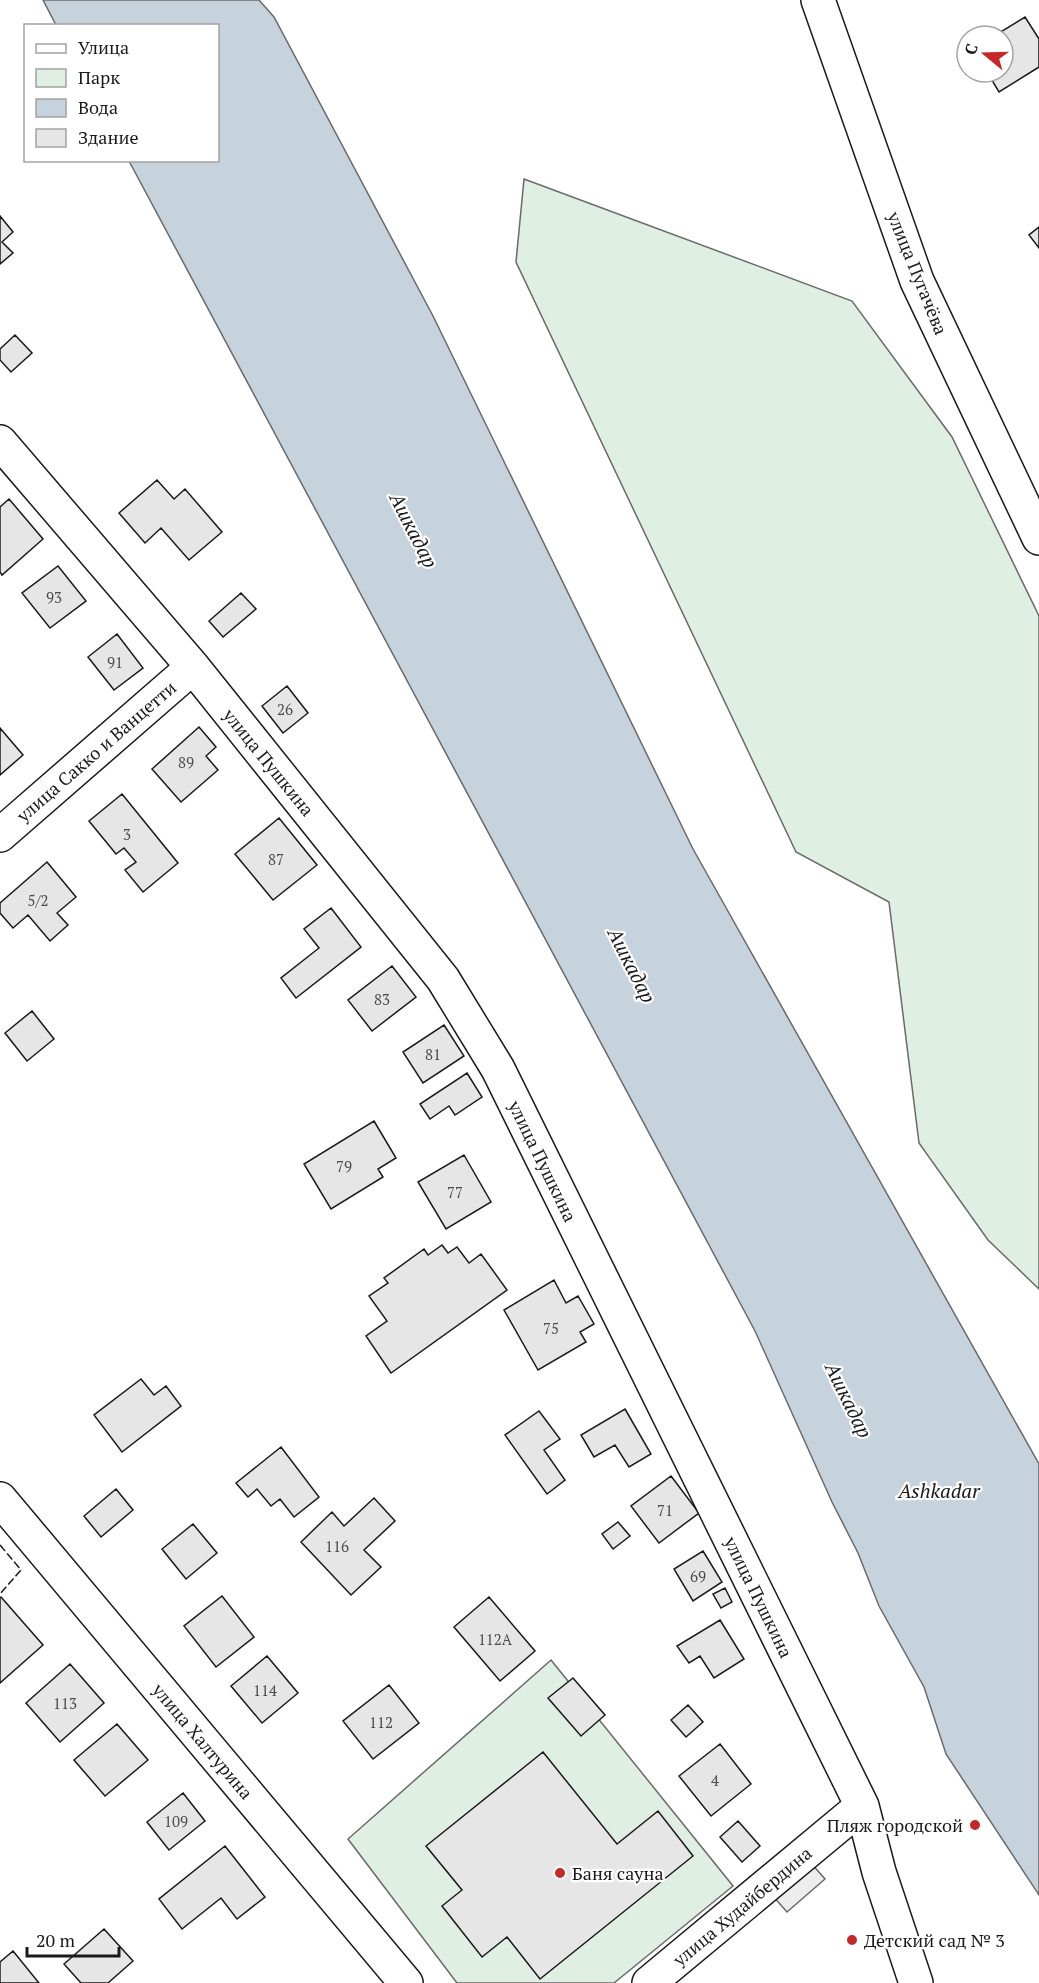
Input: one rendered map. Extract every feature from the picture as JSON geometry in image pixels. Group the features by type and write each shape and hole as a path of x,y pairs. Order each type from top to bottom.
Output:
{"street":[{"name":"улица Пугачёва","path":"818,0 917,281 1039,538"},
{"name":"улица Пушкина","path":"0,442 193,667 443,979 498,1070 862,1806 879,1872 916,1983"},
{"name":"улица Сакко и Ванцетти","path":"0,835 193,667"},
{"name":"улица Халтурина","path":"0,1499 406,1983"},
{"name":"улица Худайбердина","path":"649,1983 862,1806"}],"green space":[{"path":"524,179 852,301 952,437 1039,616 1039,1289 988,1240 919,1143 889,902 796,852 516,262"},
{"path":"551,1660 733,1886 614,1983 457,1983 348,1839"}],"shaded area":[{"path":"810,1862 825,1879 787,1912 772,1895"}],"water":[{"name":"Ashkadar","path":"43,0 259,0 274,17 433,316 693,849 1039,1464 1039,1895 946,1754 924,1687 879,1606 858,1553 832,1502 755,1331 130,162 219,162 219,24 55,24"}],"building":[{"path":"1025,17 1039,39 1039,67 1015,82 1015,24"},
{"path":"994,84 1012,84 999,92"},
{"path":"0,216 13,232 2,242 13,253 0,264"},
{"path":"1039,227 1039,248 1029,235"},
{"path":"15,335 32,353 11,372 0,360 0,349"},
{"path":"157,480 174,499 185,489 222,532 189,560 161,528 145,543 119,513"},
{"path":"9,499 43,539 2,575 0,572 0,507"},
{"path":"58,566 86,601 50,628 22,593"},
{"path":"241,593 256,609 223,637 209,621"},
{"path":"117,634 143,668 114,690 88,657"},
{"path":"287,686 308,713 283,733 262,706"},
{"path":"199,727 216,747 206,756 218,770 181,802 152,769"},
{"path":"0,728 23,755 0,775"},
{"path":"122,794 178,863 143,892 125,870 136,862 124,848 116,854 89,821"},
{"path":"279,818 317,865 273,900 235,854"},
{"path":"47,862 76,897 57,913 68,925 50,941 28,915 13,928 0,913 0,903"},
{"path":"331,908 361,947 296,998 281,978 319,948 304,929"},
{"path":"392,966 416,997 372,1031 348,1000"},
{"path":"32,1011 54,1039 27,1061 5,1033"},
{"path":"444,1025 464,1056 423,1083 403,1052"},
{"path":"467,1073 482,1097 455,1115 449,1106 430,1119 420,1104"},
{"path":"374,1121 396,1158 378,1169 383,1177 331,1209 304,1164"},
{"path":"464,1155 491,1202 446,1229 418,1182"},
{"path":"442,1245 448,1253 457,1247 469,1263 481,1254 507,1290 391,1373 366,1336 387,1321 369,1296 388,1283 384,1278 424,1249 428,1255"},
{"path":"554,1280 566,1303 578,1296 594,1324 580,1332 586,1342 538,1370 504,1310"},
{"path":"141,1379 154,1395 166,1386 181,1406 122,1452 94,1415"},
{"path":"625,1409 651,1454 629,1467 615,1445 594,1457 581,1435"},
{"path":"539,1411 560,1439 544,1450 565,1480 547,1494 505,1435"},
{"path":"281,1447 319,1497 294,1517 280,1499 271,1506 257,1489 248,1497 236,1483"},
{"path":"671,1476 699,1513 659,1543 631,1506"},
{"path":"116,1489 133,1510 101,1537 84,1516"},
{"path":"374,1498 395,1521 364,1550 381,1567 351,1595 301,1542 332,1512 344,1526"},
{"path":"618,1522 630,1536 613,1549 602,1534"},
{"path":"193,1524 217,1553 186,1579 162,1549"},
{"path":"703,1551 722,1582 693,1601 674,1569"},
{"path":"725,1588 732,1602 721,1608 713,1594"},
{"path":"222,1596 254,1637 216,1667 184,1626"},
{"path":"489,1597 535,1651 500,1681 454,1627"},
{"path":"0,1598 43,1645 0,1683"},
{"path":"720,1620 744,1659 714,1678 700,1656 689,1663 677,1646"},
{"path":"267,1656 298,1693 262,1723 231,1686"},
{"path":"70,1664 104,1703 60,1742 26,1703"},
{"path":"573,1678 605,1715 581,1736 548,1698"},
{"path":"389,1685 419,1723 373,1759 343,1721"},
{"path":"688,1705 703,1722 686,1737 671,1720"},
{"path":"117,1724 148,1760 105,1796 74,1760"},
{"path":"720,1744 751,1784 711,1816 679,1776"},
{"name":"Баня сауна","path":"543,1752 617,1844 658,1811 693,1856 540,1979 507,1937 482,1957 442,1906 462,1890 426,1846"},
{"path":"183,1793 205,1821 169,1850 147,1822"},
{"path":"738,1821 760,1846 742,1862 720,1837"},
{"path":"225,1846 265,1897 237,1919 221,1898 182,1929 159,1899"},
{"path":"104,1929 133,1961 108,1983 81,1983 64,1964"},
{"path":"13,1951 39,1983 0,1983 0,1962"}],"fence":[{"path":"0,1545 21,1570 0,1594"}],"place":[{"name":"Пляж городской","path":"975,1825"},
{"name":"Баня сауна","path":"560,1873"},
{"name":"Детский сад № 3","path":"852,1940"}],"water label":[{"name":"Ашкадар","path":"414,530"},
{"name":"Ашкадар","path":"632,965"},
{"name":"Ашкадар","path":"849,1400"}]}
